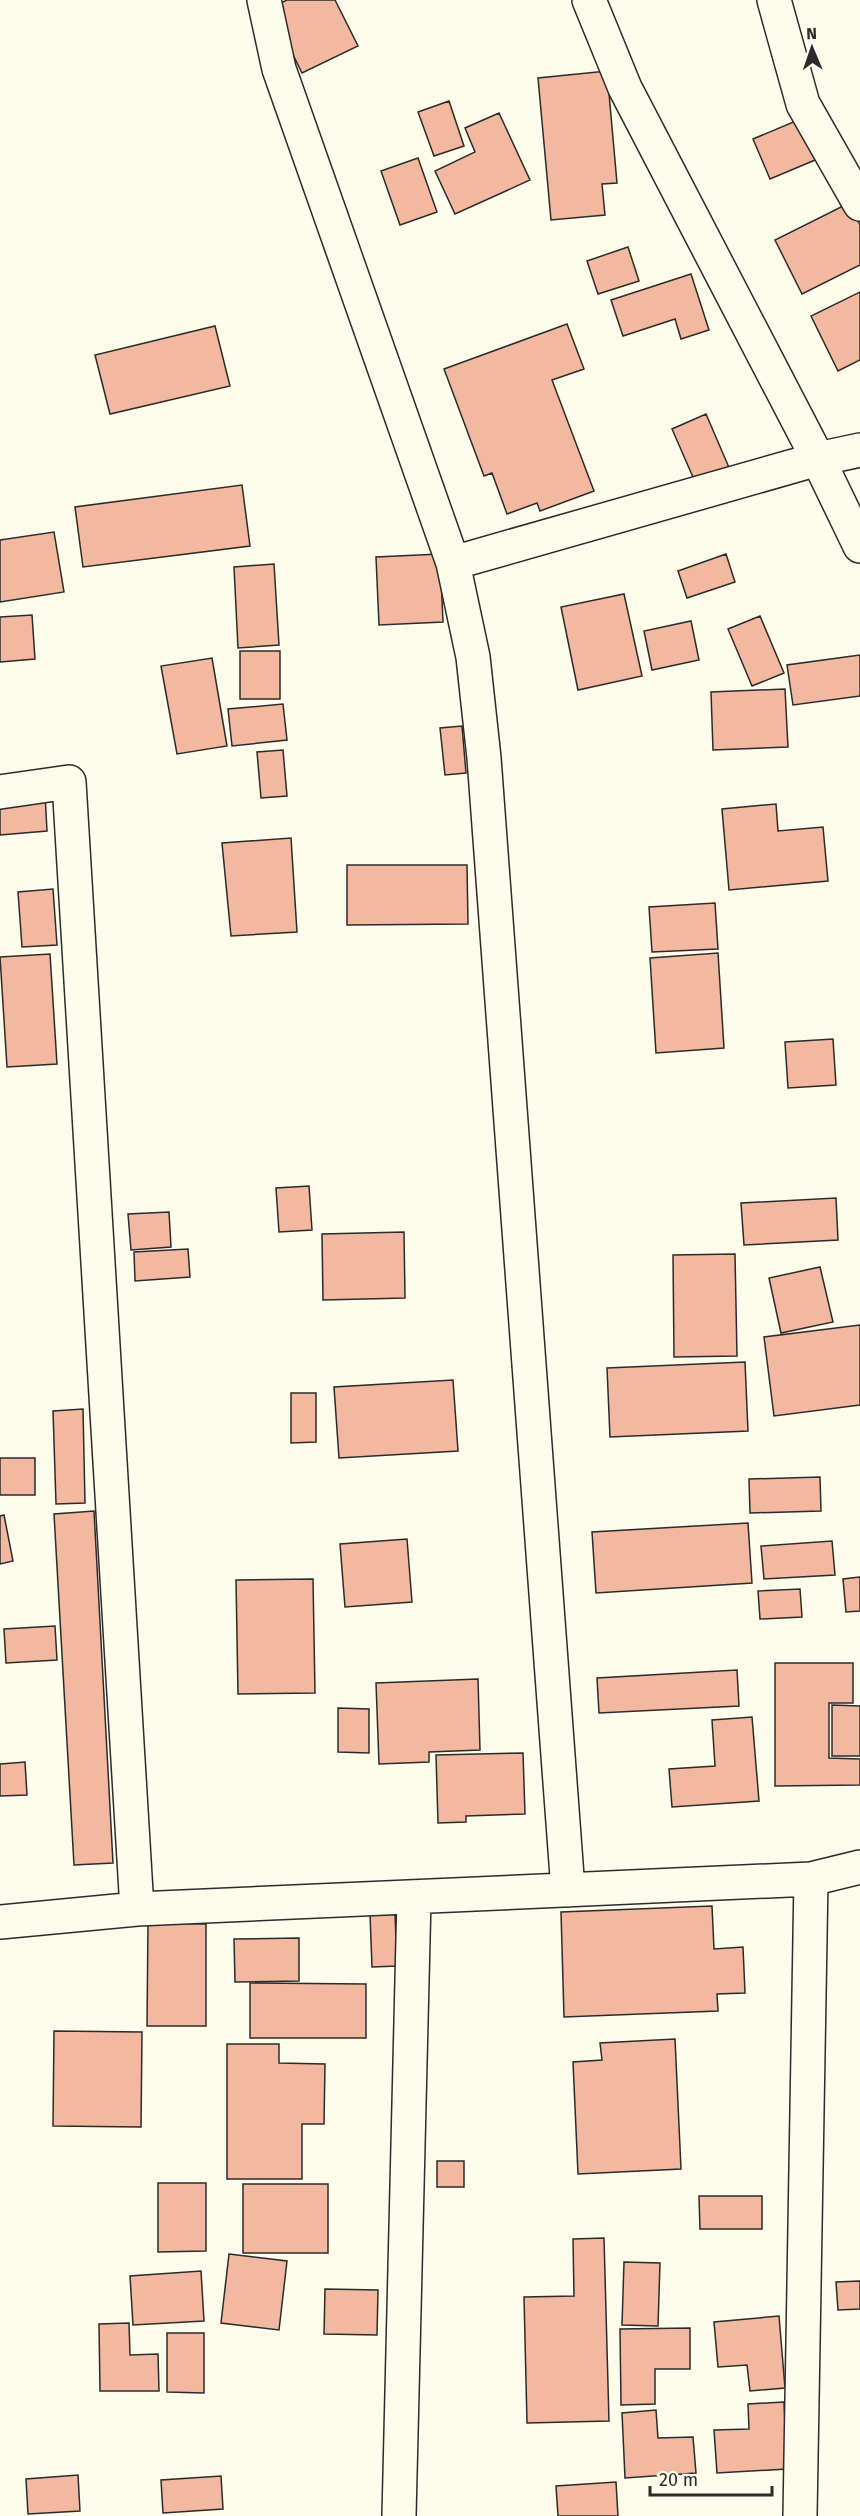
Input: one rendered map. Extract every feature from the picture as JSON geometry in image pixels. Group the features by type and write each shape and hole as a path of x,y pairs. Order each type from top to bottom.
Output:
{"street":[{"path":"264,0 279,69 453,563 473,657 484,758 568,1890"},
{"path":"590,0 625,88 819,459 860,546"},
{"path":"774,0 803,104 860,204"},
{"path":"453,563 819,459 860,450"},
{"path":"0,792 69,782 137,1909"},
{"path":"0,1922 137,1909 811,1879 860,1867"},
{"path":"801,2516 811,1879"},
{"path":"399,2516 414,1898"}],"building":[{"path":"287,0 335,0 358,46 302,73 270,8"},
{"path":"607,71 617,183 602,184 605,215 551,220 538,78"},
{"path":"449,101 464,146 434,156 418,112"},
{"path":"499,113 530,180 455,214 435,171 475,152 465,128"},
{"path":"810,115 827,155 770,179 753,139"},
{"path":"418,158 437,212 400,225 381,171"},
{"path":"849,203 860,225 860,265 802,294 775,240"},
{"path":"628,247 639,281 598,294 587,261"},
{"path":"691,274 709,330 681,339 675,319 623,336 611,300"},
{"path":"860,292 860,360 838,371 811,316"},
{"path":"567,324 584,369 552,380 594,491 540,511 537,503 507,514 492,473 484,476 444,369"},
{"path":"215,326 230,386 110,414 95,355"},
{"path":"706,414 740,493 706,507 672,429"},
{"path":"242,485 250,546 83,567 75,507"},
{"path":"54,532 64,592 0,602 0,540"},
{"path":"440,554 443,622 379,625 376,557"},
{"path":"726,554 735,582 687,598 678,571"},
{"path":"274,564 279,645 238,648 234,567"},
{"path":"624,594 642,676 578,690 561,607"},
{"path":"32,615 35,659 0,662 0,617"},
{"path":"760,616 784,673 752,686 728,629"},
{"path":"691,621 699,660 652,670 644,631"},
{"path":"240,651 280,651 280,699 240,699"},
{"path":"860,655 860,696 793,705 787,665"},
{"path":"212,658 227,746 177,754 161,666"},
{"path":"785,689 788,747 713,750 711,692"},
{"path":"283,704 287,740 232,746 228,709"},
{"path":"462,726 466,773 445,775 440,728"},
{"path":"283,750 287,796 261,798 257,752"},
{"path":"45,794 47,831 0,835 0,797"},
{"path":"776,804 778,831 823,827 828,881 729,890 722,809"},
{"path":"291,838 297,932 231,936 222,843"},
{"path":"347,865 467,865 468,924 347,925"},
{"path":"53,889 57,945 22,947 18,892"},
{"path":"715,903 718,949 652,952 649,907"},
{"path":"718,953 724,1048 656,1053 650,958"},
{"path":"50,954 57,1064 7,1067 0,957"},
{"path":"833,1039 836,1085 788,1088 785,1042"},
{"path":"309,1186 312,1230 279,1232 276,1188"},
{"path":"836,1198 838,1240 744,1245 741,1203"},
{"path":"169,1212 171,1247 131,1250 128,1214"},
{"path":"404,1232 405,1298 323,1300 322,1234"},
{"path":"188,1249 190,1277 135,1281 134,1252"},
{"path":"735,1254 737,1356 674,1357 673,1255"},
{"path":"820,1267 833,1322 781,1333 769,1278"},
{"path":"860,1325 860,1405 774,1416 764,1337"},
{"path":"745,1362 748,1431 610,1437 607,1368"},
{"path":"453,1380 458,1451 339,1458 334,1387"},
{"path":"291,1393 316,1393 316,1442 291,1443"},
{"path":"83,1409 85,1503 56,1504 53,1411"},
{"path":"0,1458 35,1458 35,1495 0,1495"},
{"path":"820,1477 821,1511 750,1513 749,1479"},
{"path":"94,1511 113,1863 74,1865 54,1514"},
{"path":"4,1515 13,1561 0,1564 0,1516"},
{"path":"748,1523 752,1583 596,1593 592,1532"},
{"path":"407,1539 412,1602 345,1607 340,1544"},
{"path":"832,1541 835,1575 764,1579 761,1546"},
{"path":"860,1577 860,1611 846,1612 843,1579"},
{"path":"313,1579 315,1693 238,1694 236,1580"},
{"path":"800,1589 802,1617 760,1619 758,1591"},
{"path":"55,1626 57,1660 6,1663 4,1629"},
{"path":"775,1663 853,1663 853,1703 829,1703 829,1758 860,1759 860,1785 775,1786"},
{"path":"737,1670 739,1706 599,1713 597,1678"},
{"path":"478,1679 480,1750 429,1752 429,1762 379,1764 376,1683"},
{"path":"832,1705 860,1706 860,1756 832,1756"},
{"path":"338,1708 369,1709 369,1753 338,1752"},
{"path":"752,1717 759,1801 672,1807 669,1769 715,1766 712,1720"},
{"path":"523,1753 525,1814 466,1816 466,1822 438,1823 436,1755"},
{"path":"25,1762 27,1795 0,1796 0,1764"},
{"path":"712,1906 714,1949 743,1947 745,1993 717,1994 718,2011 564,2017 561,1912"},
{"path":"395,1913 397,1966 372,1967 370,1914"},
{"path":"148,1923 206,1924 206,2026 147,2026"},
{"path":"299,1938 299,1981 235,1982 234,1939"},
{"path":"250,1983 366,1984 366,2038 250,2038"},
{"path":"54,2031 142,2032 141,2127 53,2126"},
{"path":"675,2039 681,2169 578,2174 573,2062 602,2060 600,2043"},
{"path":"227,2044 279,2044 279,2063 325,2064 324,2124 302,2124 302,2179 227,2179"},
{"path":"437,2161 464,2161 464,2187 437,2187"},
{"path":"158,2183 206,2183 206,2251 158,2252"},
{"path":"243,2184 328,2184 328,2253 243,2253"},
{"path":"699,2196 762,2196 762,2229 700,2229"},
{"path":"604,2238 609,2421 527,2423 524,2297 574,2296 573,2239"},
{"path":"229,2254 287,2261 279,2330 221,2323"},
{"path":"624,2262 660,2263 658,2326 622,2325"},
{"path":"201,2271 204,2321 133,2325 130,2276"},
{"path":"860,2281 860,2309 838,2310 836,2282"},
{"path":"325,2289 378,2290 377,2335 324,2334"},
{"path":"779,2316 785,2388 750,2391 747,2365 718,2367 714,2322"},
{"path":"129,2323 130,2355 158,2354 159,2391 100,2391 99,2324"},
{"path":"690,2328 690,2369 655,2369 655,2404 621,2405 620,2329"},
{"path":"167,2333 204,2333 204,2393 167,2392"},
{"path":"784,2402 787,2469 717,2473 714,2430 749,2429 748,2404"},
{"path":"656,2410 658,2438 693,2437 696,2473 625,2478 622,2413"},
{"path":"78,2475 80,2511 28,2514 26,2479"},
{"path":"221,2476 223,2509 163,2513 161,2480"},
{"path":"616,2482 618,2516 558,2516 556,2486"}]}
